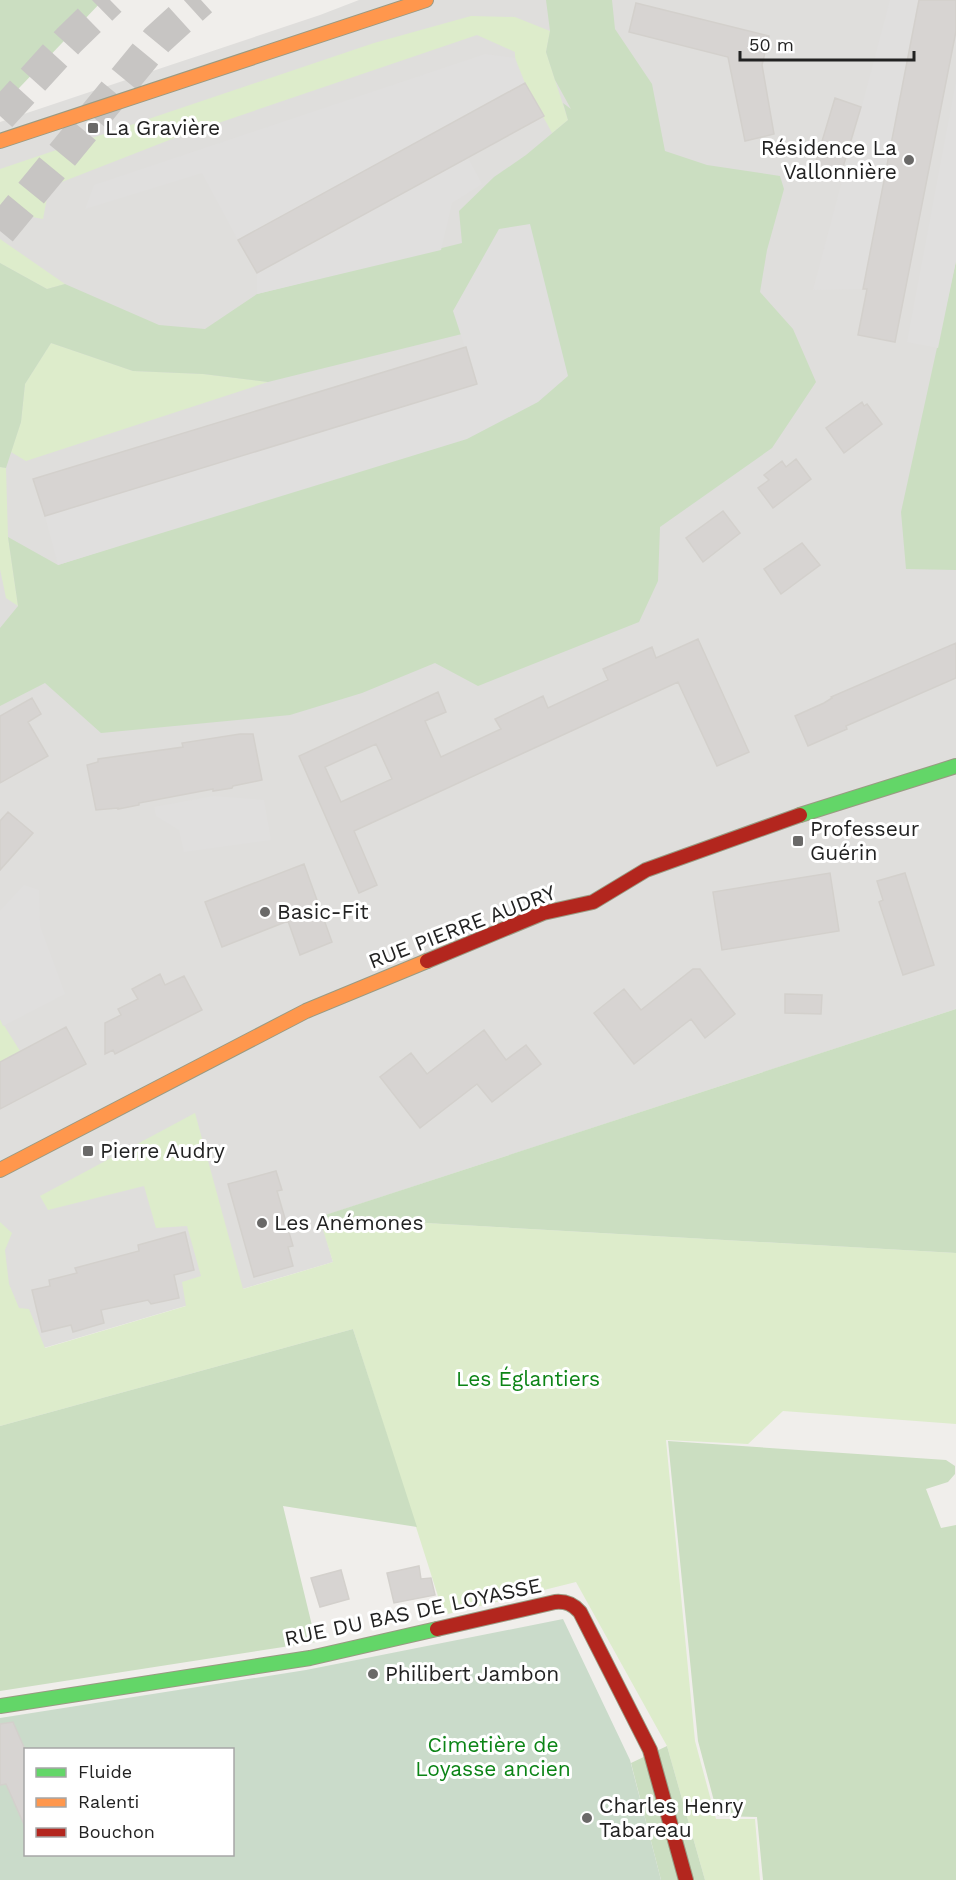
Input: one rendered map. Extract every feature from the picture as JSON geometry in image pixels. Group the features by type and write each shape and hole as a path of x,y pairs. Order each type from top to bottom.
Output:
{"street":[{"path":"0,141 426,0"},
{"name":"RUE PIERRE AUDRY","path":"0,1170 306,1011 543,913 593,902 646,870 825,807 956,766"},
{"name":"RUE DU BAS DE LOYASSE","path":"0,1706 310,1658 546,1604 570,1602 580,1611 650,1750 686,1880"}],"shaded area":[{"path":"359,0 956,0 956,1009 320,1217 333,1262 0,1361 0,122"},
{"path":"890,0 918,0 863,289 813,290"},
{"path":"485,54 515,58 525,83 238,240 202,173 85,209 94,185"},
{"path":"956,81 956,261 938,348 907,342"},
{"path":"468,158 482,184 452,203 441,250 257,294 257,273"},
{"path":"530,224 568,376 538,402 467,439 58,565 45,516 477,384 453,311 499,229"},
{"path":"213,796 264,800 271,840 184,852 179,830 156,816 154,807"},
{"path":"24,885 39,890 40,926 65,994 3,1026 0,1019 0,911"}],"green space":[{"path":"0,0 103,0 0,108"},
{"path":"546,0 612,0 615,29 652,84 665,151 707,165 780,176 784,189 767,250 760,292 793,329 816,382 772,448 660,527 658,581 639,622 478,686 435,663 362,693 290,715 101,733 45,683 0,706 0,628 18,606 8,537 58,565 487,428 462,334 268,382 203,374 133,371 51,343 25,384 21,422 6,468 0,467 0,263 47,289 65,284 159,325 205,329 257,294 462,243 459,211 494,177 526,155 568,120 563,103 571,109 555,80 546,52 550,31"},
{"path":"471,16 515,17 550,31 546,52 568,120 552,133 523,81 515,52 477,35 177,137 49,187 43,219 0,211 0,169 374,43"},
{"path":"0,239 65,284 47,289 0,263"},
{"path":"956,261 956,570 906,569 901,512"},
{"path":"51,343 133,371 203,374 268,382 26,461 11,452 21,422 25,384"},
{"path":"0,467 6,468 8,537 18,606 6,598 0,569"},
{"path":"956,1009 956,1253 319,1217"},
{"path":"0,1019 20,1051 0,1062"},
{"name":"Les Églantiers","path":"195,1113 243,1289 333,1262 319,1217 956,1253 956,1424 783,1411 748,1444 666,1440 695,1741 716,1819 755,1819 760,1880 705,1880 667,1746 576,1582 444,1615 353,1329 0,1426 0,1222 12,1233 5,1250 9,1284 19,1308 29,1309 45,1348 186,1306 182,1282 201,1276 187,1226 156,1228 144,1186 48,1210 40,1196"},
{"path":"353,1329 417,1527 283,1506 316,1642 0,1691 0,1426"},
{"path":"668,1441 946,1460 955,1466 955,1474 948,1482 926,1489 941,1528 956,1525 956,1880 763,1880 757,1817 718,1816 698,1741"},
{"name":"Cimetière de Loyasse ancien","path":"563,1619 630,1760 661,1880 0,1880 0,1718 306,1670"},
{"path":"667,1746 705,1880 661,1880 631,1763"}],"building":[{"name":"Résidence La Vallonnière","path":"919,0 956,0 956,31 895,342 858,335 867,289 863,289"},
{"path":"636,3 769,36 762,65 774,134 745,141 728,57 629,32"},
{"path":"525,83 544,116 257,273 238,240"},
{"path":"835,98 861,107 840,177 814,168"},
{"path":"466,347 477,384 45,516 33,479"},
{"path":"862,402 864,406 867,404 882,424 844,453 826,428"},
{"path":"796,459 811,479 773,508 758,488 769,480 764,475 782,461 786,467"},
{"path":"723,511 740,533 703,562 686,538"},
{"path":"802,543 820,565 781,594 764,569"},
{"path":"698,639 749,752 717,766 678,682 354,831 377,885 359,893 299,756 438,692 446,712 425,721 441,757 501,729 495,719 543,696 548,708 608,680 603,669 652,647 656,658","holes":["376,744 392,779 341,802 325,767"]},
{"path":"956,643 956,678 846,726 847,729 808,746 795,716 824,703 831,697"},
{"path":"32,698 41,714 28,722 48,756 0,783 0,716"},
{"path":"253,734 262,780 232,788 213,791 213,789 118,809 96,810 87,765 98,762 98,759 183,747 182,743"},
{"path":"8,812 33,833 0,870 0,821"},
{"name":"Basic-Fit","path":"304,864 332,942 300,955 288,921 222,947 205,902"},
{"path":"830,873 839,931 722,950 713,892"},
{"path":"905,873 934,965 903,975 879,902 883,900 877,881"},
{"path":"693,969 700,969 735,1014 705,1038 691,1019 634,1064 594,1013 624,989 641,1010"},
{"path":"160,974 165,985 184,976 202,1010 115,1054 113,1050 105,1054 105,1023 121,1015 118,1009 138,999 132,989"},
{"path":"785,994 822,995 821,1014 785,1013"},
{"path":"66,1027 86,1064 0,1109 0,1062"},
{"path":"484,1030 506,1060 526,1045 541,1064 492,1102 477,1084 420,1128 380,1077 411,1053 427,1074"},
{"name":"Les Anémones","path":"276,1171 282,1190 277,1191 293,1246 288,1247 293,1266 254,1277 228,1184"},
{"path":"185,1232 194,1270 174,1275 179,1298 151,1304 148,1300 101,1310 104,1323 73,1332 71,1325 42,1332 32,1290 50,1286 49,1280 77,1273 75,1268 139,1251 138,1245"},
{"path":"419,1566 421,1579 431,1578 435,1595 394,1603 387,1573"},
{"path":"341,1570 349,1599 320,1607 311,1578"},
{"path":"13,1722 24,1748 24,1824 6,1784 0,1785 0,1724"}],"tunnel":[{"path":"0,116 69,40 110,0"},
{"path":"0,231 157,40 201,0"}],"traffic: fast":[{"path":"800,815 956,766"},
{"path":"0,1706 310,1658 437,1629"}],"traffic: slow":[{"path":"0,141 426,0"},
{"path":"0,1170 306,1011 427,961"}],"traffic: jam":[{"path":"427,961 543,913 593,902 646,870 800,815"},
{"path":"437,1629 555,1602 572,1605 580,1612 650,1750 686,1880"}],"place":[{"name":"La Gravière","path":"93,128"},
{"name":"Résidence La Vallonnière","path":"909,160"},
{"name":"Professeur Guérin","path":"798,841"},
{"name":"Basic-Fit","path":"265,912"},
{"name":"Pierre Audry","path":"88,1151"},
{"name":"Les Anémones","path":"262,1223"},
{"name":"Philibert Jambon","path":"373,1674"},
{"name":"Charles Henry Tabareau","path":"587,1818"}]}
